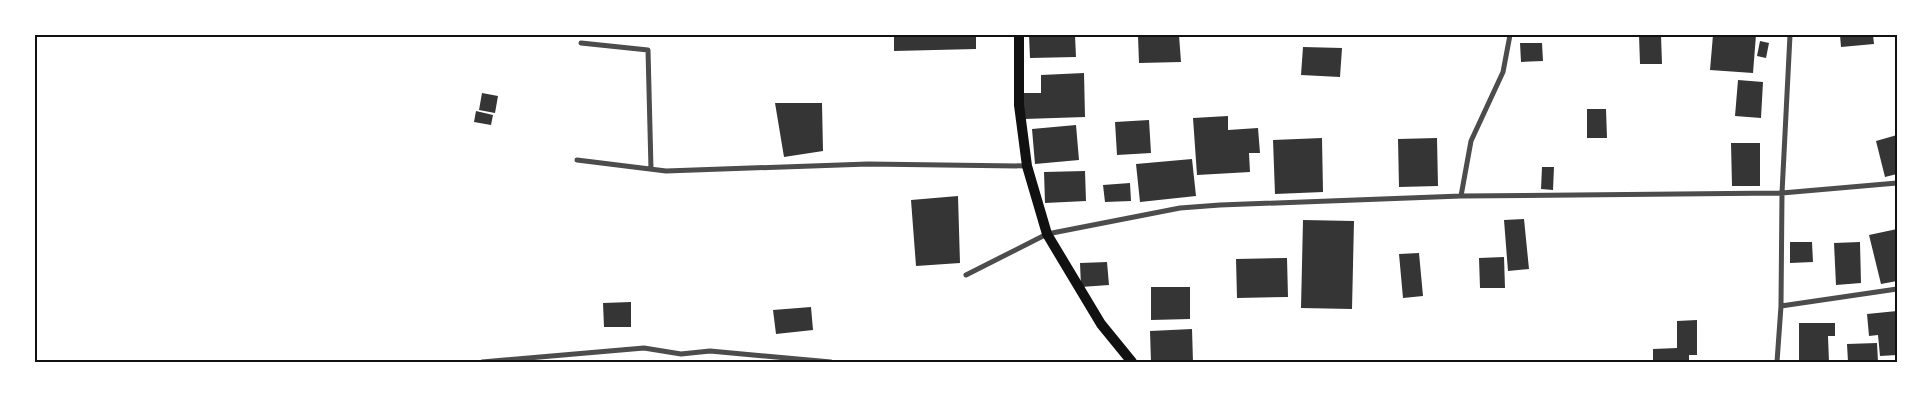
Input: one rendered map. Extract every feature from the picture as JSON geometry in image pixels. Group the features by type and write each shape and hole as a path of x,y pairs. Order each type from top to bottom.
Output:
{"main road":[{"path":"1019,35 1019,105 1027,166 1047,234 1100,324 1132,362"}],"street":[{"path":"1461,196 1471,141 1503,72 1510,35"},
{"path":"1777,362 1781,306 1782,193 1790,35"},
{"path":"581,43 648,50 650,170"},
{"path":"577,160 666,172 868,164 1027,166"},
{"path":"966,275 1047,234 1180,208 1220,204 1461,196 1782,193 1897,183"},
{"path":"1781,306 1897,289"},
{"path":"482,362 644,348 681,354 710,351 831,362"},
{"path":"681,354 682,362"}],"building":[{"path":"894,35 976,35 976,49 894,51"},
{"path":"1029,35 1075,35 1076,57 1030,58"},
{"path":"1179,35 1181,62 1139,63 1138,36"},
{"path":"1639,35 1661,35 1662,64 1640,64"},
{"path":"1713,35 1756,35 1753,73 1710,70"},
{"path":"1840,35 1873,35 1874,44 1841,47"},
{"path":"1760,41 1769,43 1766,58 1757,56"},
{"path":"1520,43 1542,43 1543,61 1521,62"},
{"path":"1303,47 1342,48 1340,77 1301,75"},
{"path":"1084,73 1085,117 1024,119 1023,93 1041,93 1041,75"},
{"path":"1738,80 1763,82 1761,118 1735,116"},
{"path":"482,93 498,96 495,113 479,110"},
{"path":"775,103 822,103 823,151 784,157"},
{"path":"1587,109 1606,109 1607,138 1587,138"},
{"path":"476,111 493,115 491,125 474,122"},
{"path":"1228,116 1228,130 1258,128 1260,153 1249,153 1250,172 1197,175 1193,118"},
{"path":"1149,120 1151,153 1117,155 1115,122"},
{"path":"1076,125 1079,160 1035,164 1032,129"},
{"path":"1897,135 1897,174 1885,177 1876,141"},
{"path":"1322,138 1323,192 1275,194 1273,140"},
{"path":"1437,138 1438,186 1399,187 1398,139"},
{"path":"1731,143 1760,143 1760,186 1732,186"},
{"path":"1192,159 1196,196 1140,202 1136,164"},
{"path":"1542,167 1554,167 1553,190 1541,189"},
{"path":"1085,171 1086,201 1045,203 1044,172"},
{"path":"1130,183 1131,201 1105,202 1103,185"},
{"path":"958,196 960,263 916,266 911,200"},
{"path":"1524,219 1529,269 1508,271 1504,220"},
{"path":"1303,220 1354,221 1352,309 1301,308"},
{"path":"1897,229 1897,281 1881,284 1869,235"},
{"path":"1790,242 1812,242 1813,262 1790,263"},
{"path":"1860,242 1861,283 1836,285 1834,243"},
{"path":"1419,253 1423,296 1403,298 1399,254"},
{"path":"1504,257 1505,288 1480,288 1479,258"},
{"path":"1287,258 1288,297 1237,298 1236,259"},
{"path":"1107,262 1109,285 1081,287 1080,263"},
{"path":"1151,287 1190,287 1190,319 1151,320"},
{"path":"631,302 631,327 604,327 603,303"},
{"path":"811,307 813,330 776,334 773,310"},
{"path":"1897,311 1897,355 1880,356 1878,335 1869,336 1867,314"},
{"path":"1697,320 1697,355 1689,355 1689,362 1653,362 1653,349 1677,348 1677,321"},
{"path":"1799,323 1835,323 1835,336 1828,336 1829,362 1799,362"},
{"path":"1192,329 1193,362 1151,362 1150,331"},
{"path":"1877,343 1878,362 1848,362 1847,344"}]}
